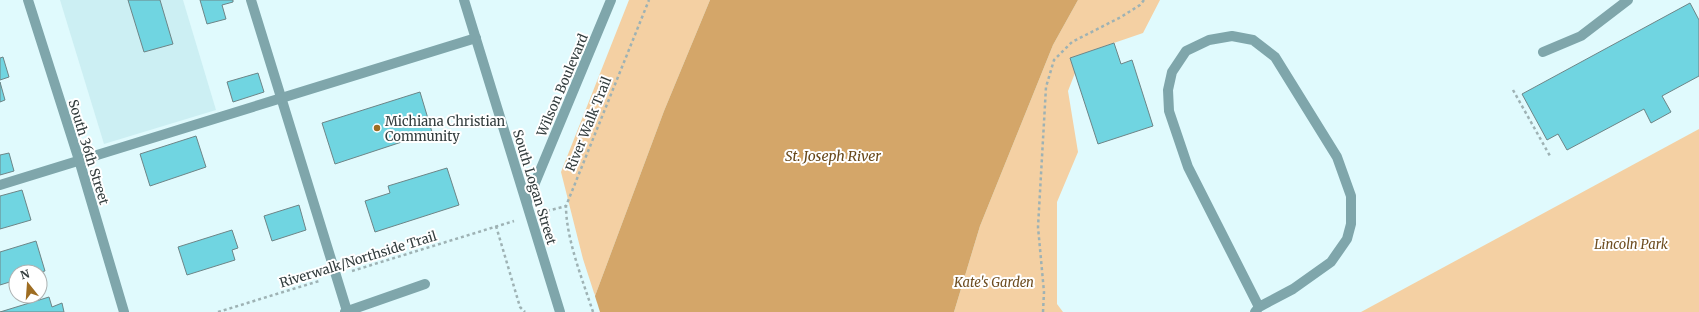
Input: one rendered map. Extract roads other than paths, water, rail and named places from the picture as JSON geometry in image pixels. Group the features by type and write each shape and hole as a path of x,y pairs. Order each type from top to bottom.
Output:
{"street":[{"name":"South 36th Street","path":"28,0 79,160 124,312"},
{"path":"251,0 346,312 425,284"},
{"name":"South Logan Street","path":"464,0 560,312"},
{"name":"Wilson Boulevard","path":"527,202 612,0"},
{"path":"1543,52 1581,36 1628,0"},
{"path":"1232,36 1253,40 1275,57 1337,157 1351,196 1351,224 1347,239 1331,262 1294,289 1257,310 1188,167 1169,111 1168,90 1172,72 1186,51 1209,40 1232,36"},
{"path":"0,185 476,38"}],"water":[{"name":"St. Joseph River","path":"710,0 1078,0 1053,45 980,226 954,312 587,312 595,296 664,111"}],"place":[{"name":"Michiana Christian Community","path":"377,128"}],"park label":[{"name":"Lincoln Park","path":"1631,244"},
{"name":"Kate's Garden","path":"994,282"}]}
